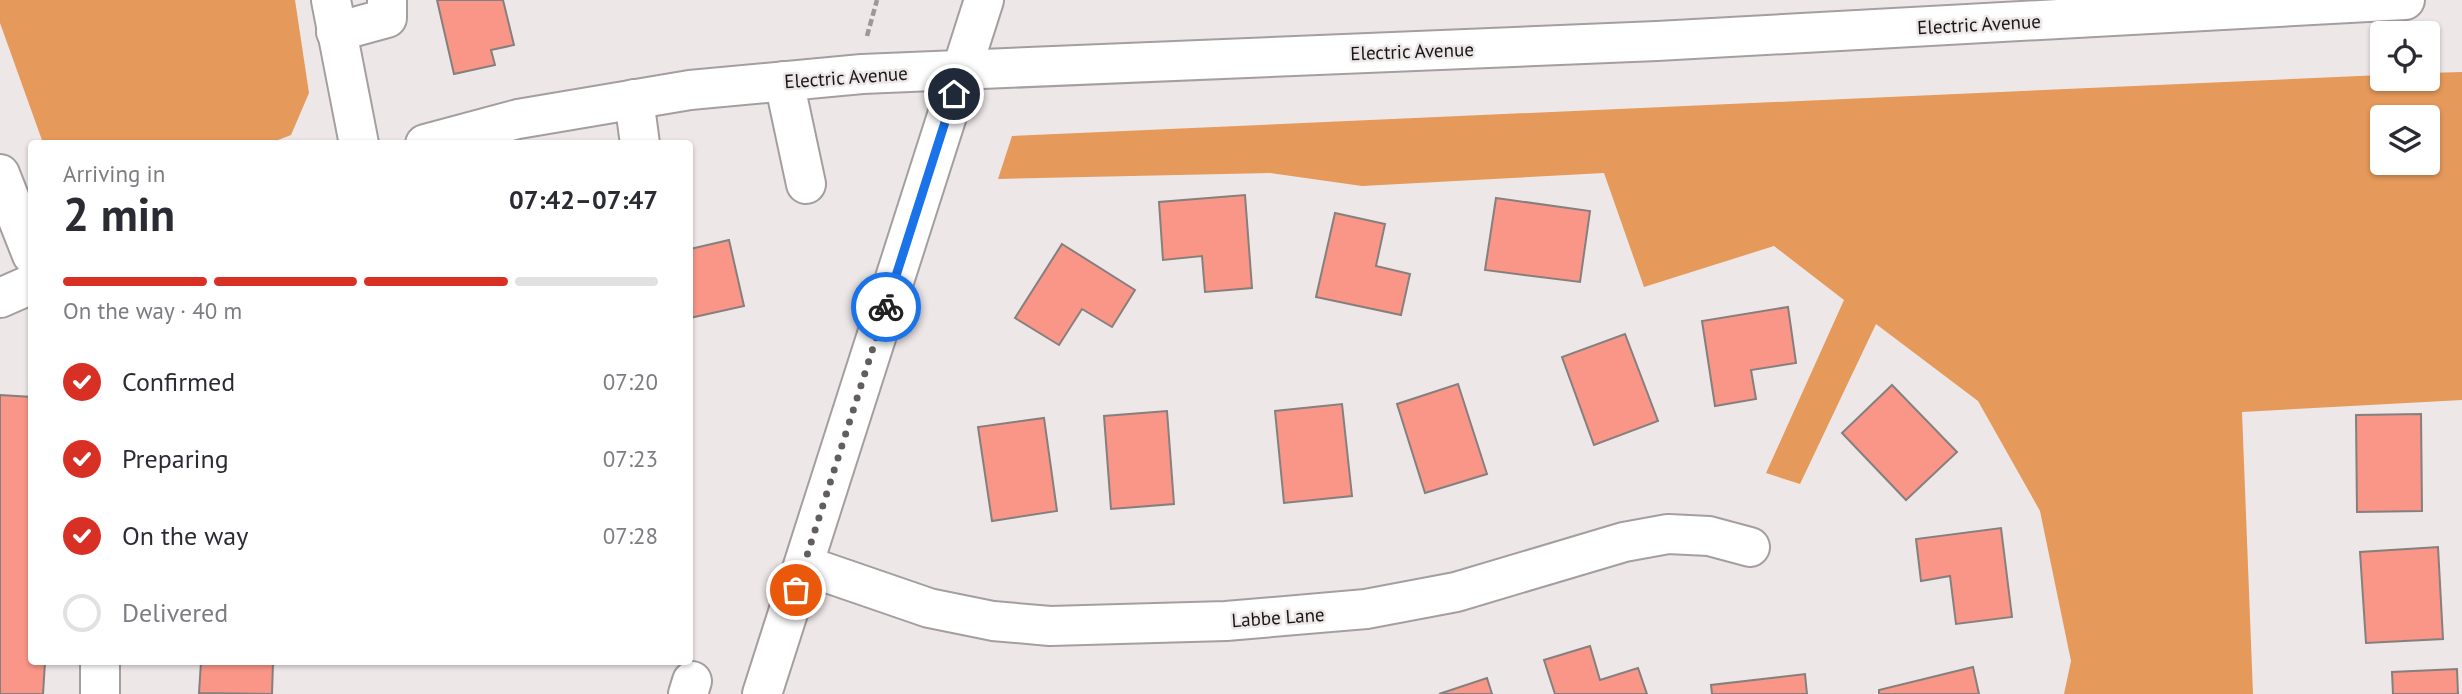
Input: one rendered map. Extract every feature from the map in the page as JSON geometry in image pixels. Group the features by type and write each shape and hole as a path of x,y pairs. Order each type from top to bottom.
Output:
{"street":[{"path":"358,140 333,16 387,18 387,0"},
{"path":"762,694 984,0"},
{"name":"Electric Avenue","path":"440,140 518,119 690,89 784,80 1657,41 2405,0"},
{"path":"784,80 806,184"},
{"path":"634,99 639,140"},
{"path":"0,174 28,245"},
{"path":"0,298 28,286"},
{"name":"Labbe Lane","path":"804,565 929,608 993,621 1050,626 1226,621 1366,609 1456,592 1624,541 1668,534 1709,536 1750,548"},
{"path":"100,665 100,694"}],"path":[{"path":"864,44 877,0"}],"shaded area":[{"path":"0,0 295,0 309,93 291,135 278,140 42,140 0,23"},
{"path":"2462,72 2462,400 2242,412 2253,694 2064,694 2071,661 2040,511 1978,401 1876,324 1800,484 1766,473 1844,300 1774,246 1644,287 1604,173 1362,186 1270,173 998,179 1012,136 2370,76 2370,91 2440,91 2440,73"}],"building":[{"path":"437,0 503,0 514,45 491,50 495,65 454,74"},
{"path":"1245,195 1252,288 1205,292 1202,256 1163,260 1159,202"},
{"path":"1496,198 1590,211 1580,282 1485,270"},
{"path":"1335,213 1385,224 1376,266 1410,274 1401,315 1316,297"},
{"path":"729,240 744,306 693,317 693,248"},
{"path":"1062,244 1135,290 1112,327 1082,309 1059,345 1015,318"},
{"path":"1788,307 1796,363 1751,370 1756,399 1715,406 1702,321"},
{"path":"1625,334 1658,421 1594,445 1562,357"},
{"path":"1458,384 1487,474 1425,493 1397,404"},
{"path":"1892,385 1957,452 1906,500 1842,433"},
{"path":"0,395 28,397 28,665 45,665 43,694 0,694"},
{"path":"1342,404 1352,496 1284,503 1275,411"},
{"path":"1167,411 1174,504 1111,509 1104,416"},
{"path":"2421,414 2422,511 2357,512 2356,415"},
{"path":"1044,418 1057,511 992,521 978,427"},
{"path":"2001,528 2012,617 1956,624 1950,576 1921,581 1916,539"},
{"path":"2438,547 2443,639 2366,643 2360,552"},
{"path":"1590,646 1600,680 1638,668 1647,694 1555,694 1544,660"},
{"path":"201,665 273,665 272,694 199,693"},
{"path":"1973,667 1979,694 1879,694 1879,690"},
{"path":"2457,669 2458,694 2393,694 2392,672"},
{"path":"1805,674 1807,694 1712,694 1711,685"},
{"path":"1487,678 1492,694 1439,694"}],"way so far":[{"path":"796,590 886,307"}],"route":[{"path":"886,307 954,94"}]}
